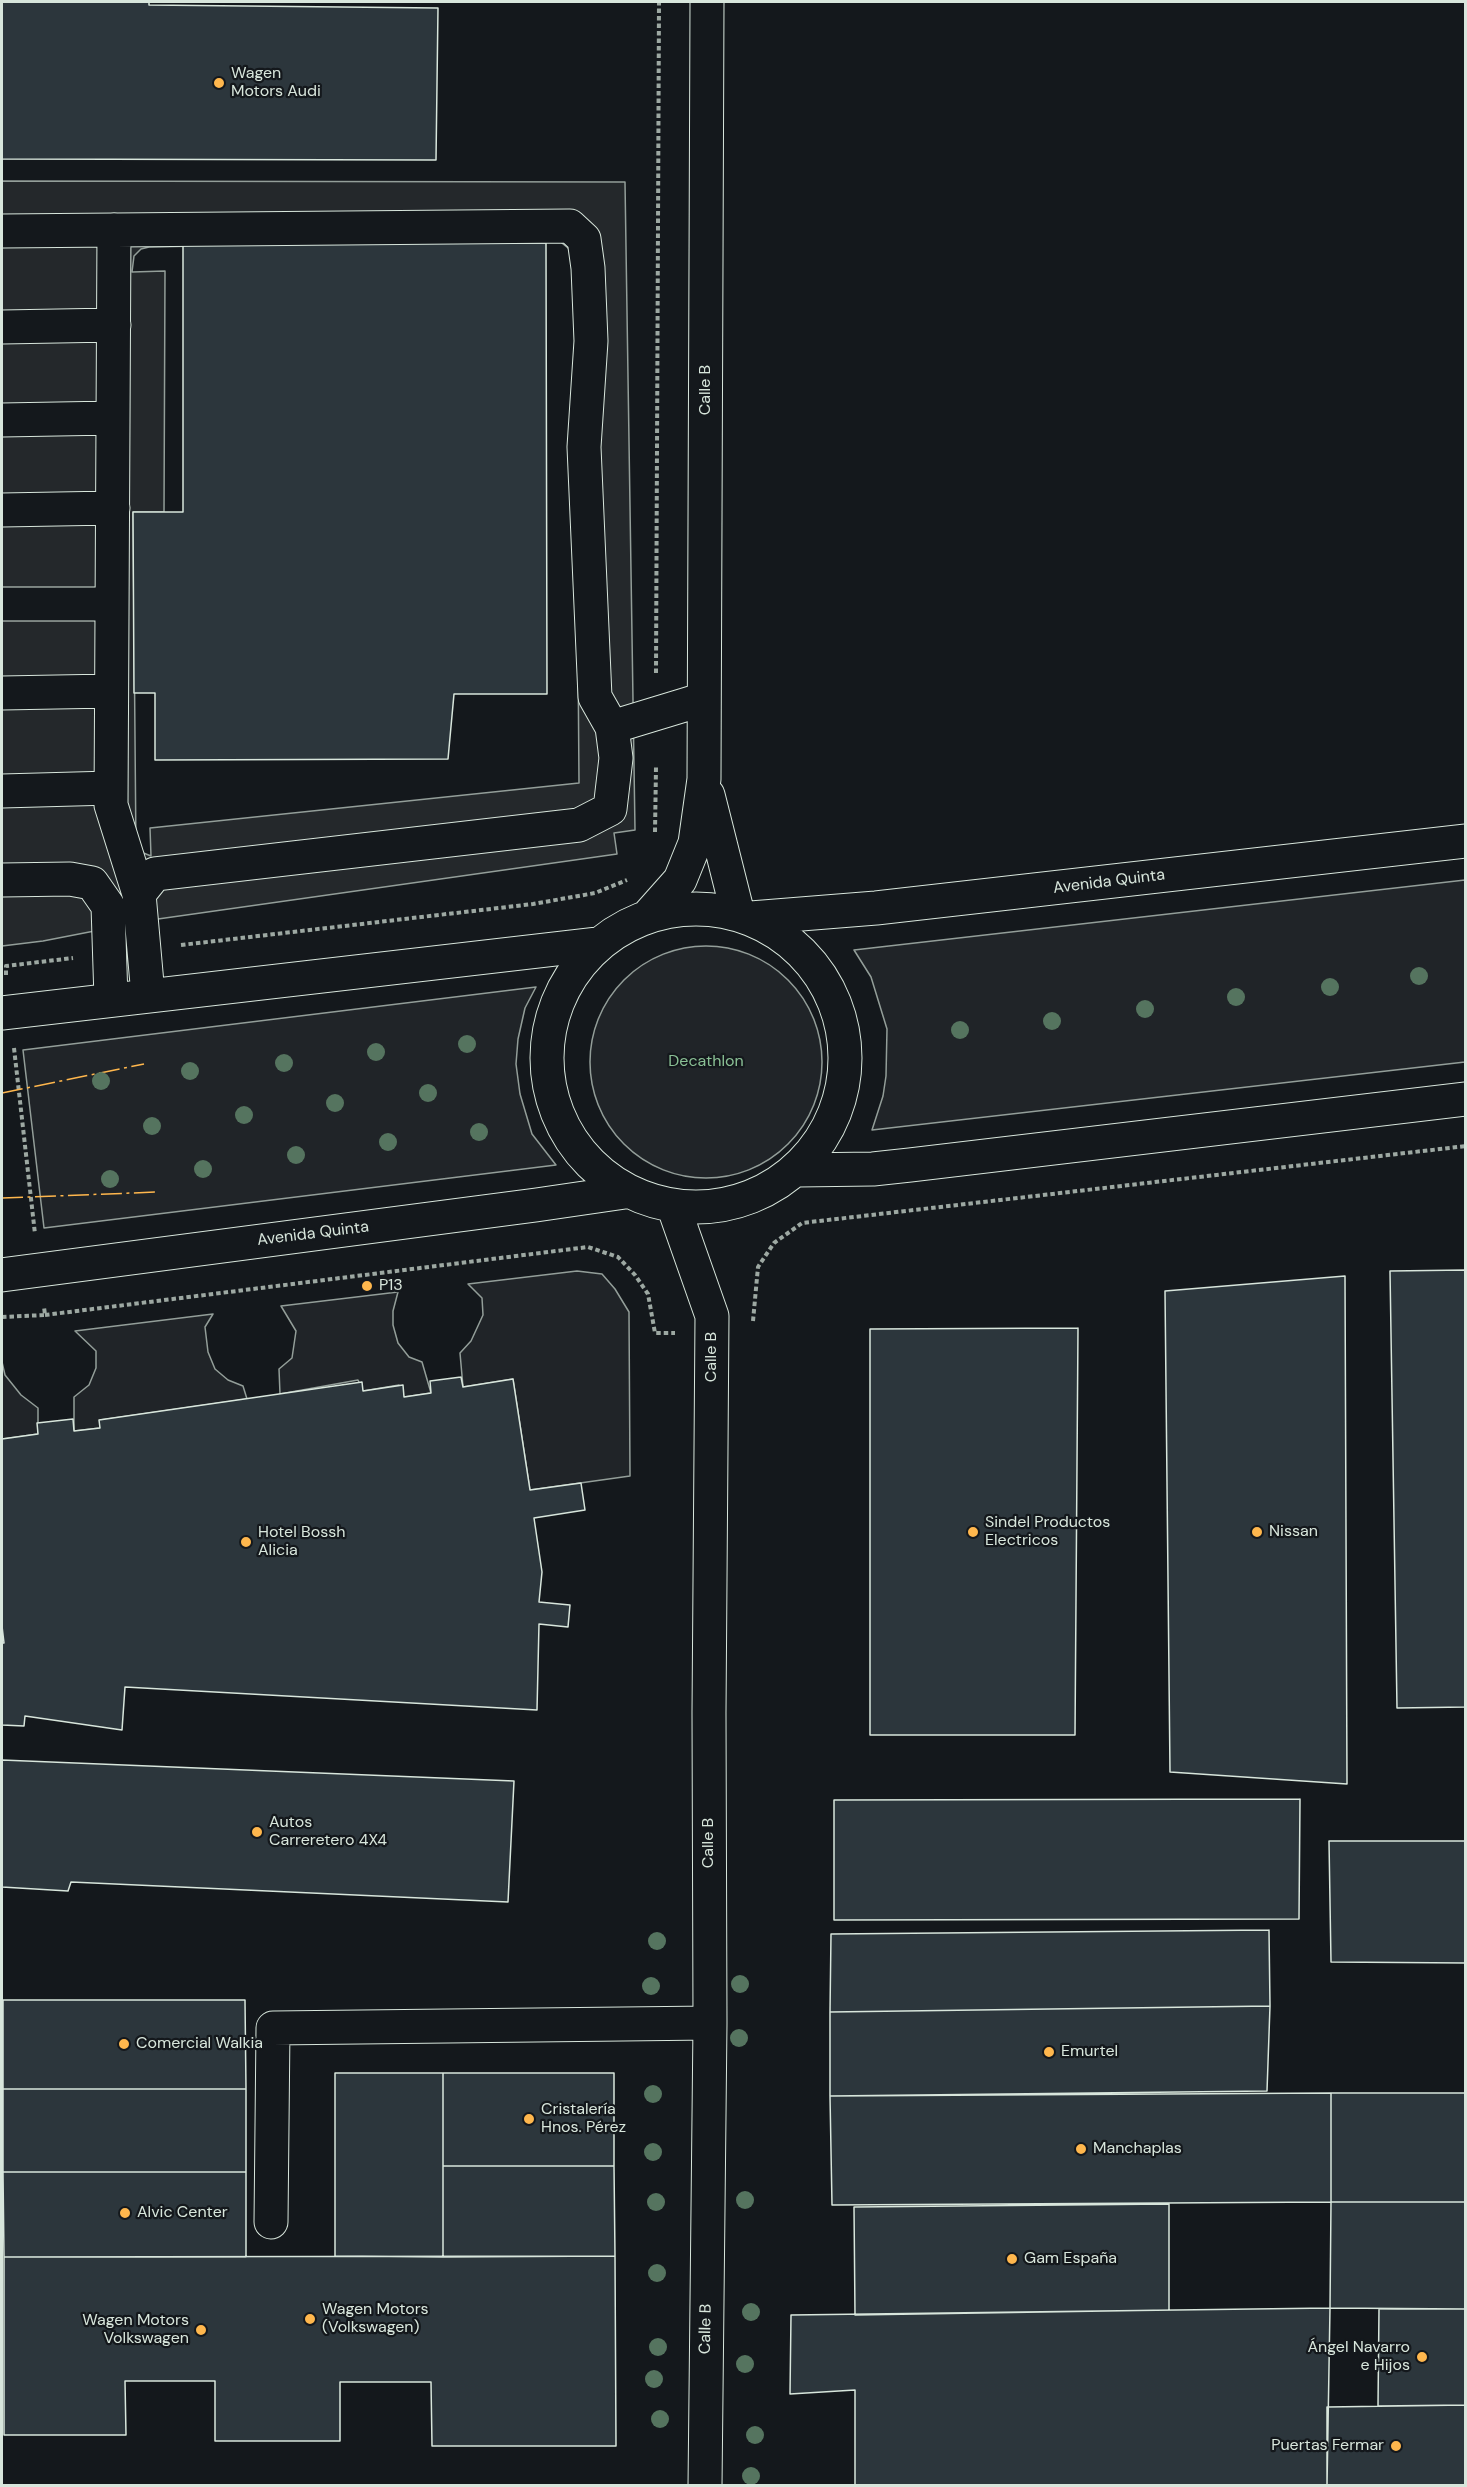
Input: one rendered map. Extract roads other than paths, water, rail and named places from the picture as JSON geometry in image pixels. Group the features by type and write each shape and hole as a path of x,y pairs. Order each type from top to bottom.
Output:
{"street":[{"name":"Calle B","path":"648,916 680,880 695,843 704,779 707,2"},
{"path":"2,231 570,226 584,239 588,268 591,342 584,447 595,697 612,727 616,758 610,809 579,825 155,874 139,894"},
{"path":"114,230 111,805 139,894 148,995"},
{"path":"2,327 114,325"},
{"path":"2,420 113,418"},
{"path":"2,510 113,508"},
{"path":"2,604 112,604"},
{"path":"2,693 111,691"},
{"path":"612,727 704,699"},
{"name":"Calle B","path":"704,779 745,916"},
{"path":"2,791 111,788"},
{"name":"Avenida Quinta","path":"745,916 876,908 1466,841"},
{"path":"2,880 70,879 92,883 108,906 111,999"},
{"path":"682,908 718,909 745,916 794,945 827,984 844,1032 845,1082 829,1130 798,1170 761,1195 718,1208 674,1208 625,1191 580,1154 552,1103 546,1045 562,990 598,944 648,916 682,908"},
{"path":"6,1012 598,944"},
{"path":"798,1170 873,1169 1466,1099"},
{"name":"Avenida Quinta","path":"2,1275 536,1205 625,1191"},
{"name":"Calle B","path":"674,1208 712,1316 709,1701 710,2023 705,2486"},
{"path":"271,2222 273,2028 710,2023"}],"place":[{"name":"Wagen Motors Audi","path":"219,83"},
{"name":"P13","path":"367,1286"},
{"name":"Sindel Productos Electricos","path":"973,1532"},
{"name":"Nissan","path":"1257,1532"},
{"name":"Hotel Bossh Alicia","path":"246,1542"},
{"name":"Autos Carreretero 4X4","path":"257,1832"},
{"name":"Comercial Walkia","path":"124,2044"},
{"name":"Emurtel","path":"1049,2052"},
{"name":"Cristalería Hnos. Pérez","path":"529,2119"},
{"name":"Manchaplas","path":"1081,2149"},
{"name":"Alvic Center","path":"125,2213"},
{"name":"Gam España","path":"1012,2259"},
{"name":"Wagen Motors (Volkswagen)","path":"310,2319"},
{"name":"Wagen Motors Volkswagen","path":"201,2330"},
{"name":"Ángel Navarro e Hijos","path":"1422,2357"},
{"name":"Puertas Fermar","path":"1396,2446"}],"park label":[{"name":"Decathlon","path":"706,1062"}]}
